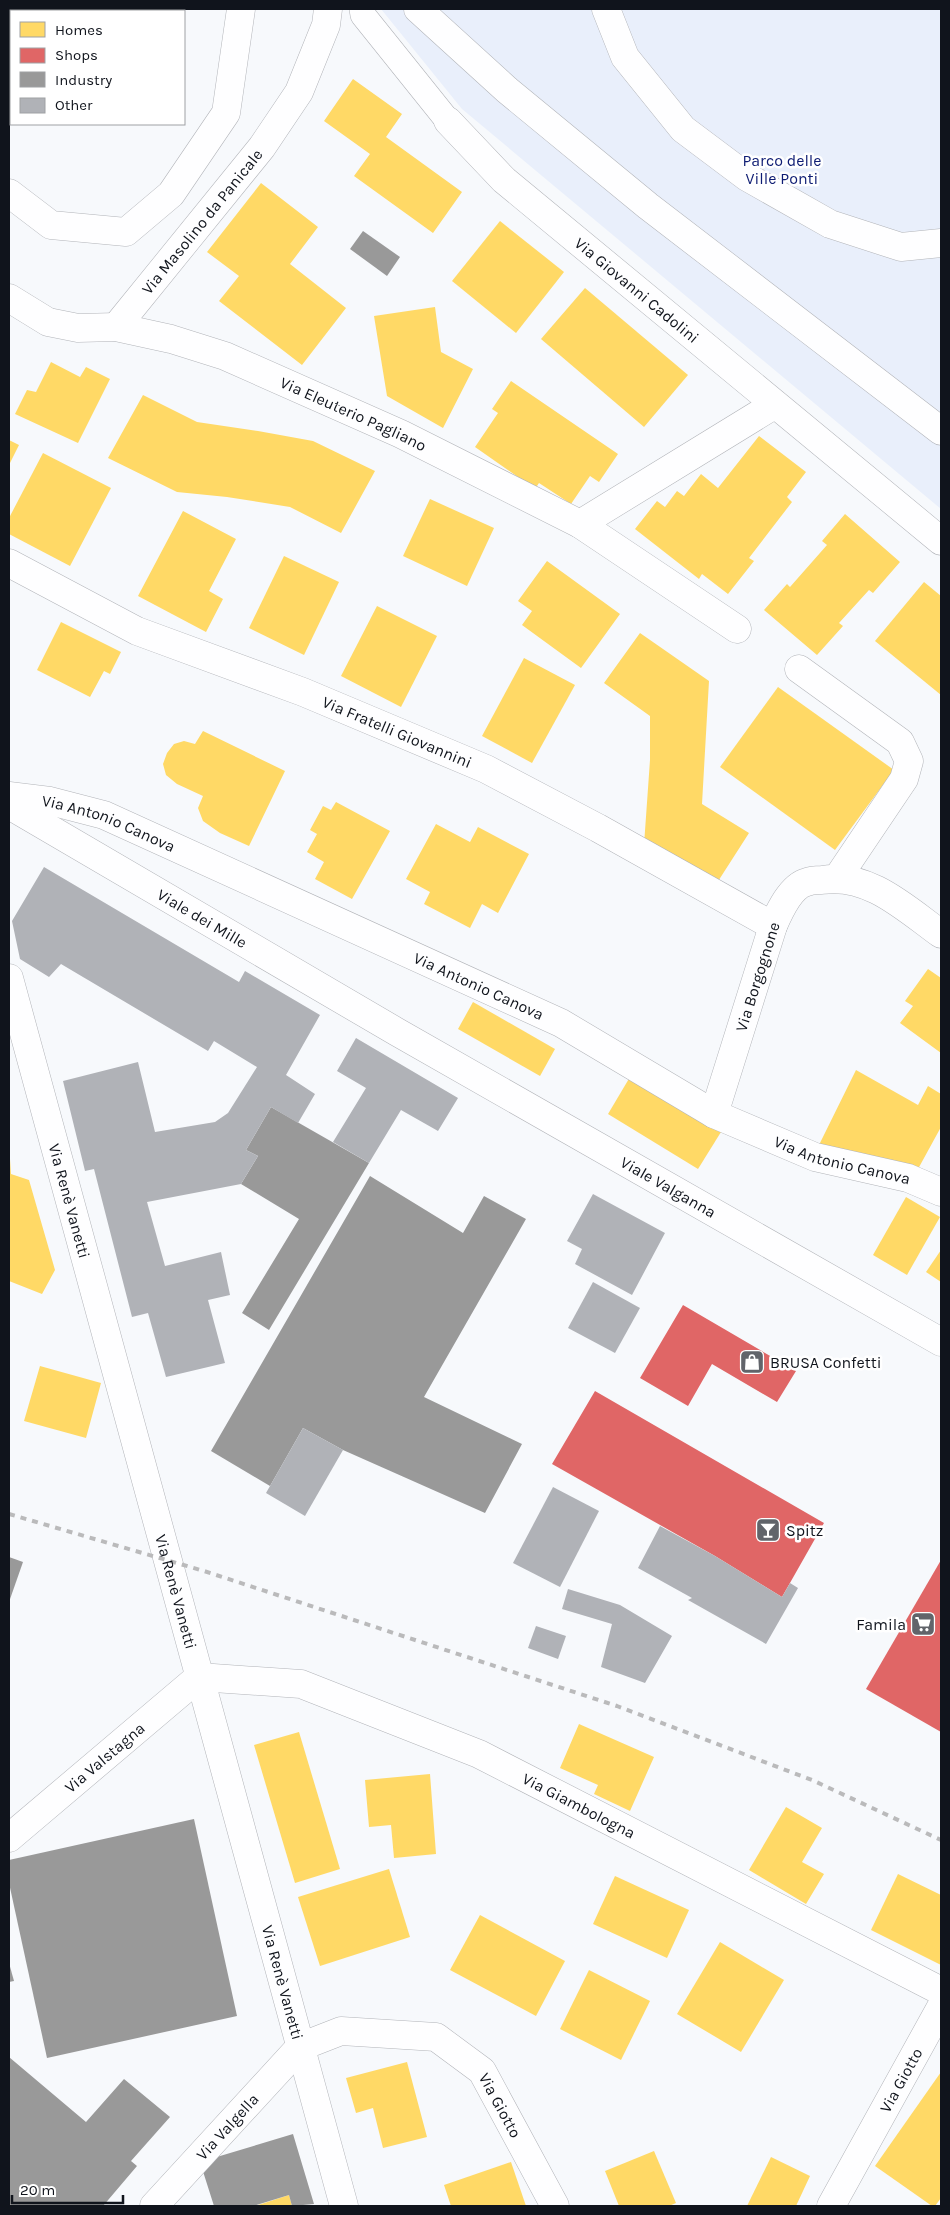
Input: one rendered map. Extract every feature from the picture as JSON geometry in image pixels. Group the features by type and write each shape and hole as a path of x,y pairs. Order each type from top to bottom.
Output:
{"street":[{"path":"9,193 51,225 126,232 171,194 226,113 241,9"},
{"name":"Via Masolino da Panicale","path":"116,327 262,147 294,100 326,25 328,9"},
{"name":"Via Giovanni Cadolini","path":"362,9 363,15 448,121 504,180 774,405 941,541"},
{"path":"418,9 507,90 648,206 941,431"},
{"path":"606,9 625,57 684,129 747,177 830,224 901,247 941,242"},
{"path":"9,298 48,322 78,328 116,327"},
{"name":"Via Eleuterio Pagliano","path":"116,327 171,338 225,356 401,434 580,524 738,629"},
{"path":"580,524 774,405"},
{"name":"Via Fratelli Giovannini","path":"9,563 137,631 303,692 468,760 598,828 773,926"},
{"path":"799,669 900,742 909,761 904,779 838,877"},
{"name":"Via Antonio Canova","path":"9,796 50,801 104,815 321,912 561,1023 714,1114 815,1157 908,1178 941,1192"},
{"name":"Viale dei Mille","path":"9,804 397,1032"},
{"name":"Via Borgognone","path":"714,1114 773,926 782,903 805,882 838,877 876,888 941,934"},
{"name":"Via Renè Vanetti","path":"9,984 344,2206"},
{"name":"Viale Valganna","path":"397,1032 941,1342"},
{"name":"Via Valstagna","path":"9,1838 199,1678"},
{"name":"Via Giambologna","path":"199,1678 301,1684 479,1754 941,1991"},
{"name":"Via Giotto","path":"831,2206 941,2007"},
{"name":"Via Giotto","path":"300,2047 341,2031 436,2037 482,2071 555,2206"},
{"name":"Via Valgella","path":"154,2206 300,2047"}],"green space":[{"name":"Parco delle Ville Ponti","path":"381,9 941,9 941,509 462,109"}],"building: Homes":[{"path":"10,9 70,9 10,10 9,88"},
{"path":"353,79 402,114 386,137 462,192 433,233 354,176 370,154 324,121"},
{"path":"261,183 318,227 290,264 346,308 302,365 219,301 239,276 207,252"},
{"path":"500,221 564,272 516,333 452,281"},
{"path":"585,288 688,375 644,427 541,339"},
{"path":"435,307 441,352 473,369 443,428 387,396 374,316"},
{"path":"51,362 80,377 86,367 110,379 78,443 15,414 27,390 36,392"},
{"path":"511,381 618,454 599,482 590,476 571,504 539,483 535,489 475,447 498,413 492,409"},
{"path":"143,395 197,422 313,441 375,471 341,533 290,507 227,497 177,492 108,458"},
{"path":"759,436 806,472 787,497 792,502 749,558 754,561 728,594 702,574 699,579 635,529 657,501 665,507 677,491 684,496 701,474 718,488"},
{"path":"9,440 19,445 9,465"},
{"path":"43,453 111,488 70,566 9,534 9,518"},
{"path":"430,499 494,528 467,586 403,556"},
{"path":"183,511 236,539 209,591 223,599 206,632 138,596"},
{"path":"845,514 900,562 873,593 869,590 839,623 843,626 817,655 764,610 787,584 790,587 827,545 822,541"},
{"path":"284,556 339,582 304,655 249,628"},
{"path":"547,561 620,614 581,668 522,625 532,611 518,601"},
{"path":"924,582 941,596 941,695 875,641"},
{"path":"377,606 437,636 401,707 341,676"},
{"path":"61,622 121,652 110,674 104,671 90,697 37,670"},
{"path":"640,633 709,681 702,804 749,833 715,886 644,845 650,760 650,716 604,683"},
{"path":"524,658 575,685 532,763 482,736"},
{"path":"778,687 894,770 835,850 720,767"},
{"path":"203,731 285,771 249,846 220,833 203,821 198,808 203,796 177,784 166,775 163,764 167,753 174,744 184,741 195,744"},
{"path":"336,802 390,831 352,899 315,879 324,862 307,852 317,834 310,830 323,806 331,810"},
{"path":"436,824 470,842 478,827 529,854 498,913 482,904 470,928 424,904 430,892 406,879"},
{"path":"928,969 941,978 941,1053 900,1023 913,1006 905,1001"},
{"path":"473,1002 555,1049 540,1076 458,1029"},
{"path":"856,1070 918,1105 928,1086 941,1094 941,1127 918,1169 819,1145"},
{"path":"630,1077 721,1132 698,1169 608,1114"},
{"path":"10,1159 11,1174 29,1180 55,1270 42,1294 9,1281"},
{"path":"906,1197 940,1217 907,1275 873,1255"},
{"path":"941,1250 941,1282 926,1272"},
{"path":"40,1366 101,1383 86,1438 24,1421"},
{"path":"579,1724 654,1757 630,1811 594,1794 598,1785 560,1768"},
{"path":"299,1732 340,1869 295,1883 254,1745"},
{"path":"430,1774 436,1854 394,1858 391,1825 369,1827 365,1780"},
{"path":"786,1807 822,1828 802,1862 824,1874 806,1904 749,1870"},
{"path":"389,1869 410,1937 320,1966 298,1897"},
{"path":"898,1874 941,1895 941,1965 871,1930"},
{"path":"615,1876 689,1910 667,1958 593,1924"},
{"path":"480,1915 565,1961 536,2016 450,1970"},
{"path":"720,1942 784,1980 741,2052 677,2014"},
{"path":"589,1970 650,2001 621,2060 560,2029"},
{"path":"407,2062 427,2137 383,2148 373,2108 356,2113 346,2078"},
{"path":"941,2072 941,2198 935,2206 932,2206 875,2166"},
{"path":"654,2151 676,2203 669,2206 619,2206 605,2171"},
{"path":"771,2157 810,2176 796,2206 747,2206"},
{"path":"511,2162 526,2206 451,2206 444,2185"},
{"path":"289,2195 292,2206 255,2206"}],"building: Shops":[{"path":"683,1305 796,1371 777,1402 712,1364 688,1406 640,1378"},
{"path":"595,1391 824,1523 782,1597 715,1556 552,1464"},
{"name":"Famila","path":"941,1560 941,1732 866,1689"}],"building: Industry":[{"path":"363,231 400,257 387,276 350,249"},
{"path":"271,1107 369,1163 269,1330 242,1313 299,1219 241,1184 258,1156 246,1150"},
{"path":"370,1176 463,1233 484,1196 526,1219 424,1397 522,1444 485,1513 343,1450 303,1428 270,1486 211,1451"},
{"path":"9,1557 23,1562 9,1602"},
{"path":"194,1819 237,2016 47,2058 9,1883 9,1860"},
{"path":"9,1963 14,1981 9,1982"},
{"path":"9,2057 86,2122 124,2079 170,2117 131,2161 137,2166 103,2206 9,2206"},
{"path":"293,2134 314,2204 292,2206 289,2195 253,2206 214,2206 200,2162"}],"building: Other":[{"path":"44,867 239,982 245,971 320,1015 286,1075 315,1094 298,1123 271,1107 246,1150 258,1156 241,1184 147,1202 165,1266 221,1252 230,1295 208,1300 225,1363 166,1377 148,1313 132,1317 94,1169 85,1171 63,1081 138,1062 155,1132 215,1122 228,1113 257,1067 214,1041 208,1051 61,964 49,977 20,959 12,921"},
{"path":"356,1038 458,1098 438,1131 401,1110 369,1163 333,1142 366,1088 337,1071"},
{"path":"593,1194 665,1233 632,1295 575,1264 582,1249 567,1241"},
{"path":"593,1282 640,1308 615,1353 568,1328"},
{"path":"303,1428 343,1450 305,1516 266,1493"},
{"path":"553,1487 599,1511 560,1587 513,1563"},
{"path":"660,1526 715,1556 782,1597 790,1583 798,1588 766,1644 688,1600 692,1598 638,1568"},
{"path":"568,1589 620,1605 672,1636 645,1683 601,1667 612,1624 562,1609"},
{"path":"536,1626 566,1636 558,1659 528,1648"}],"railway":[{"path":"9,1514 204,1571 617,1706 812,1780 941,1840"}],"place":[{"name":"BRUSA Confetti","path":"752,1362"},
{"name":"Spitz","path":"768,1530"},
{"name":"Famila","path":"923,1624"}]}
